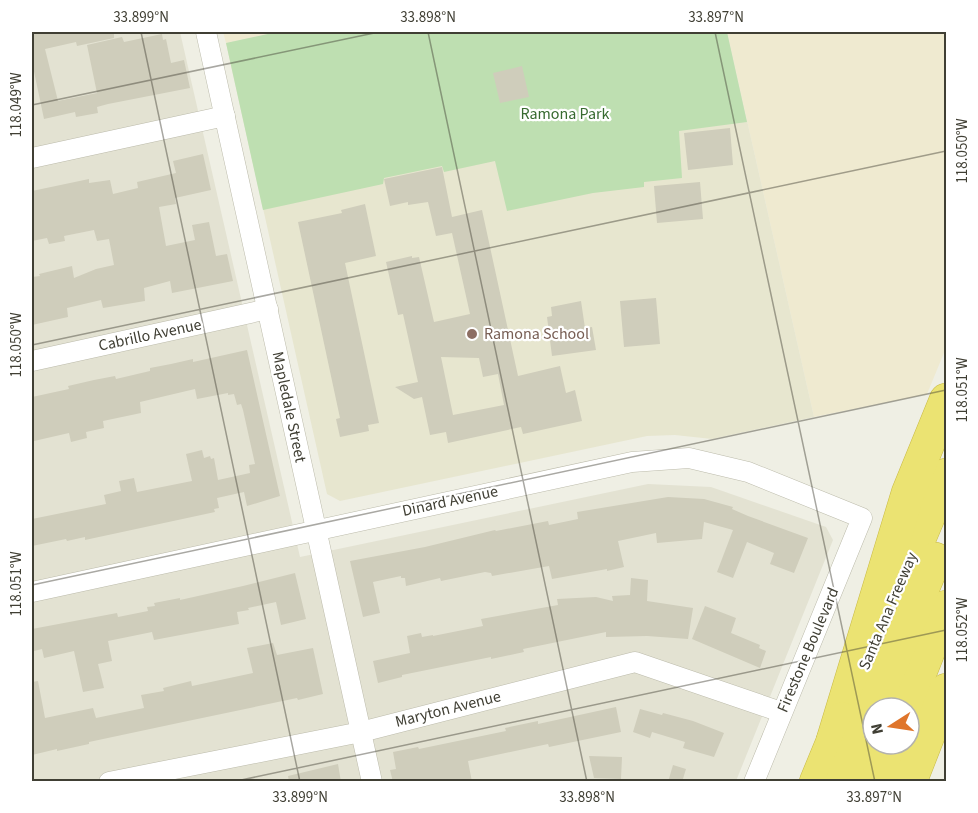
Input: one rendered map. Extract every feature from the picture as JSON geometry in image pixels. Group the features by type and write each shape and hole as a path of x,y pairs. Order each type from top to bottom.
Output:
{"highway":[{"path":"833,740 908,493 946,400"},
{"name":"Santa Ana Freeway","path":"816,782 946,475"},
{"path":"842,782 946,533"},
{"path":"911,696 946,607"},
{"path":"910,782 946,690"},
{"path":"876,782 886,756"}],"street":[{"name":"Mapledale Street","path":"206,32 372,782"},
{"path":"32,158 225,116"},
{"name":"Cabrillo Avenue","path":"32,361 268,309"},
{"name":"Dinard Avenue","path":"32,592 632,462 663,458 689,458 748,472 862,518"},
{"name":"Firestone Boulevard","path":"754,782 862,518"},
{"name":"Maryton Avenue","path":"108,782 361,732 635,662 782,712"}],"shaded area":[{"path":"32,32 180,32 300,557 648,484 711,487 826,527 833,540 736,781 32,781"},
{"path":"223,32 277,32 226,43"},
{"path":"277,32 727,32 814,417 712,439 675,435 647,436 340,501 327,494 226,43"},
{"path":"727,32 946,32 946,348 927,394 814,417"}],"green space":[{"name":"Ramona Park","path":"277,32 727,32 747,122 679,131 682,178 644,182 644,187 593,193 507,211 495,161 444,172 442,166 384,178 383,184 263,210 226,43"}],"building":[{"path":"32,32 114,32 114,38 77,46 76,42 45,49 58,101 97,93 87,45 122,37 124,42 162,34 163,40 166,39 171,63 184,60 190,88 108,104 97,107 98,113 76,117 75,112 44,119 32,62"},
{"path":"522,66 529,97 500,103 493,73"},
{"path":"730,128 733,165 688,170 684,133"},
{"path":"203,154 211,190 175,198 176,204 159,207 166,246 195,240 192,225 209,222 216,256 227,254 233,281 172,293 170,281 144,288 145,301 103,308 101,300 67,308 68,317 32,325 32,277 72,266 74,278 114,265 109,239 97,241 94,230 64,236 65,241 49,244 47,238 32,241 32,191 89,179 89,183 110,180 113,194 138,188 137,182 176,173 173,161"},
{"path":"442,167 452,217 482,210 518,376 560,366 566,393 575,390 582,421 523,434 521,427 448,443 446,432 430,435 422,397 414,399 395,387 418,382 403,314 398,315 386,262 412,256 412,258 419,257 434,322 470,314 452,233 436,236 428,202 408,205 408,202 390,206 384,179","holes":["441,357 479,358 483,377 498,374 504,405 453,415"]},
{"path":"700,182 703,219 657,223 654,186"},
{"path":"365,204 376,256 345,263 379,423 368,425 369,431 340,437 336,419 340,418 298,222 342,213 341,210"},
{"path":"656,298 660,344 624,347 620,301"},
{"path":"581,301 585,328 592,327 596,350 552,356 547,317 552,316 551,307"},
{"path":"247,350 280,496 247,506 244,492 217,498 219,508 214,509 215,512 85,540 85,537 67,541 66,539 32,546 32,519 106,504 104,495 121,491 119,481 134,478 137,492 192,481 186,454 202,450 204,458 210,456 211,459 214,458 218,480 250,473 249,465 255,464 243,410 241,404 237,405 234,394 197,399 195,389 140,402 141,413 103,421 104,428 86,432 87,438 71,442 69,433 34,441 32,397 69,389 68,386 94,380 115,376 116,379 150,371 150,368 193,359 193,362"},
{"path":"668,497 704,499 733,507 732,509 748,516 808,538 794,573 770,564 774,553 747,542 733,578 717,572 733,530 704,522 702,539 657,543 656,533 618,541 624,567 607,571 607,569 552,579 549,566 492,576 491,573 485,572 441,581 440,578 406,586 405,578 401,576 373,582 380,613 363,617 350,561 425,547 495,530 548,521 549,525 578,519 577,512"},
{"path":"295,573 306,619 281,625 276,602 237,612 239,624 154,640 152,632 108,641 112,661 98,664 104,688 83,692 74,651 44,658 42,649 34,651 32,629 117,613 118,617 148,611 147,607 155,606 154,603 180,598 180,600"},
{"path":"631,578 648,580 647,601 693,608 688,639 647,636 606,637 606,632 523,649 524,652 491,659 491,657 402,675 402,677 378,683 373,661 410,653 407,636 421,633 422,637 433,636 483,626 481,619 558,605 557,599 596,597 613,601 612,596 630,595"},
{"path":"705,606 736,618 731,633 760,645 759,648 766,651 760,668 692,639"},
{"path":"273,643 277,655 313,648 323,694 32,755 32,682 38,681 45,718 93,708 96,718 144,708 141,695 164,691 163,688 191,681 192,686 253,673 247,648"},
{"path":"616,707 621,732 549,747 548,744 468,761 472,782 393,782 390,770 396,769 393,752 418,747 419,749 506,731 505,728 538,721 538,724"},
{"path":"640,709 693,721 724,733 714,757 683,748 685,742 652,732 650,738 633,732"},
{"path":"589,756 622,757 621,779 594,778"},
{"path":"338,764 341,782 289,782 288,776"},
{"path":"673,765 686,769 682,782 668,782"}],"place":[{"name":"Ramona School","path":"472,334"}]}
